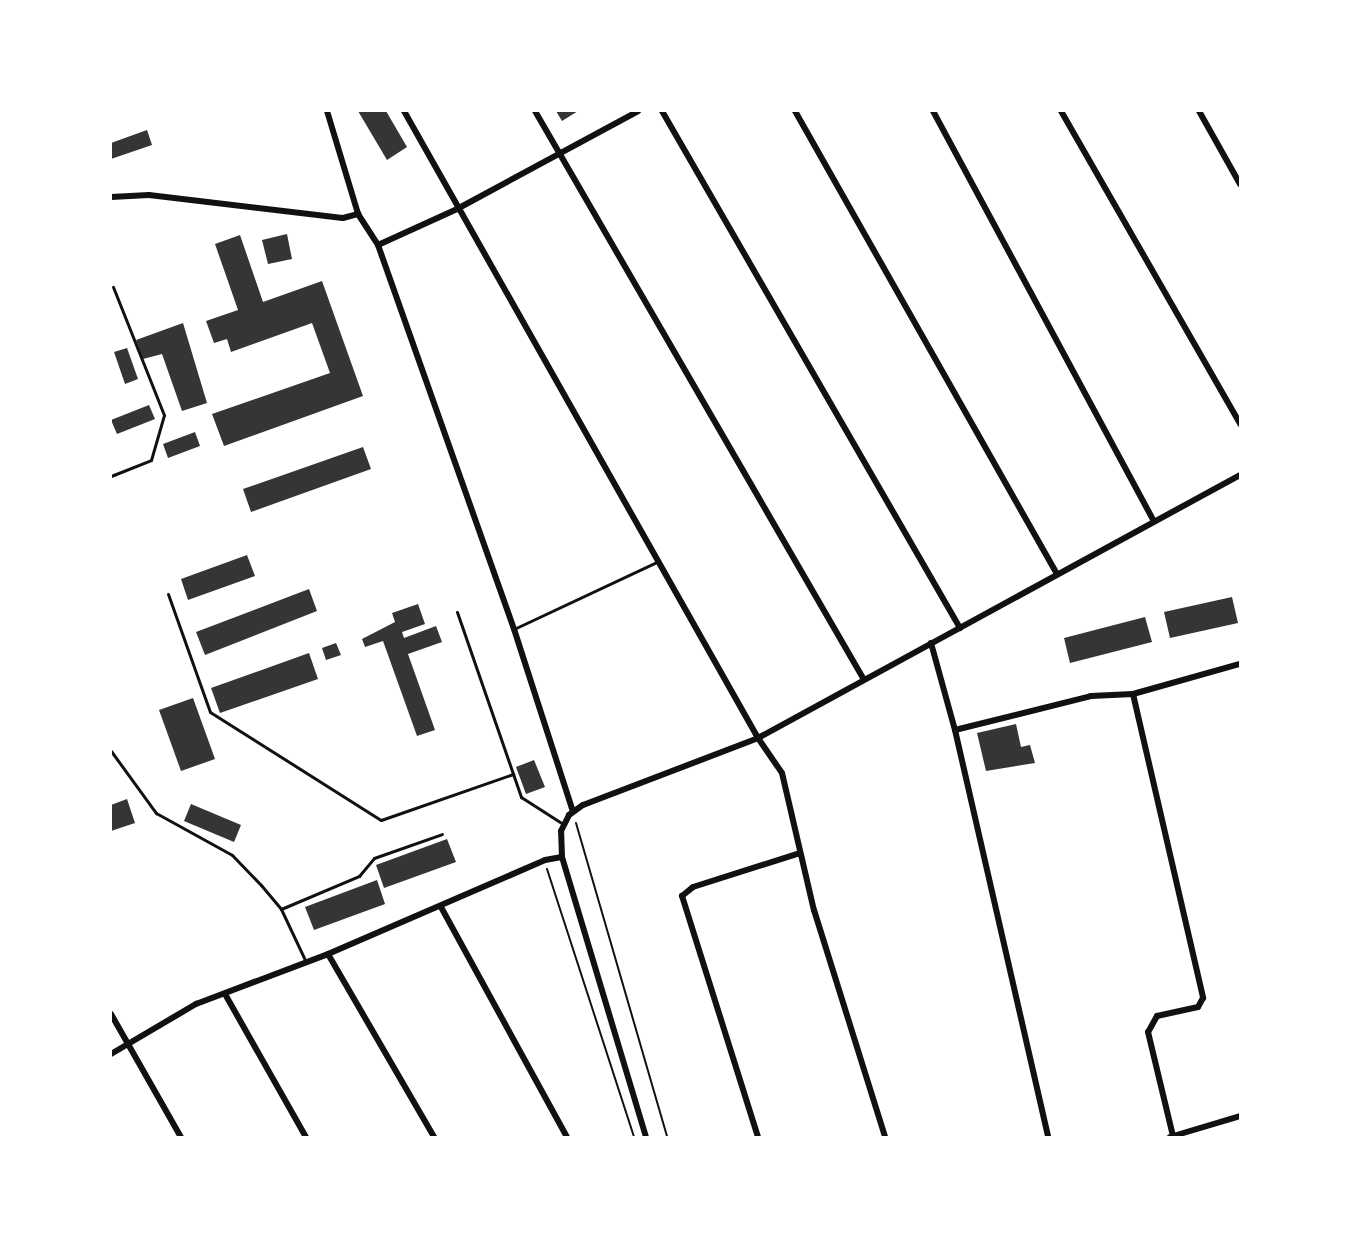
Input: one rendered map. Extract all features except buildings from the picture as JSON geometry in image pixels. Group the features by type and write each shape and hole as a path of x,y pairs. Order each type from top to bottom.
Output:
{"street":[{"path":"327,111 358,214 378,244 514,629 573,812"},
{"path":"404,111 457,209 786,784 814,910 885,1137"},
{"path":"535,111 863,678"},
{"path":"378,244 457,209 638,111"},
{"path":"662,111 960,627"},
{"path":"795,111 1057,574"},
{"path":"933,111 1154,521"},
{"path":"1061,111 1240,424"},
{"path":"1199,111 1240,184"},
{"path":"111,197 149,195 343,218 358,214"},
{"path":"646,1137 562,857 563,824 573,812 758,738 863,678 931,644 1154,521 1239,478"},
{"path":"931,644 955,730 1048,1137"},
{"path":"955,730 1090,696 1133,693 1240,664"},
{"path":"1133,693 1203,998 1198,1007 1156,1016 1148,1032 1171,1137 1240,1116"},
{"path":"759,1137 682,896 693,887 800,854"},
{"path":"111,1054 186,1008 305,960 328,954 545,860 562,857"},
{"path":"441,907 567,1137"},
{"path":"328,954 434,1137"},
{"path":"225,994 306,1137"},
{"path":"111,1014 181,1137"}],"lane":[{"path":"111,476 151,460 164,415 113,287"},
{"path":"514,629 660,561"},
{"path":"168,594 210,712 381,820 513,774"},
{"path":"458,612 521,797 563,824"},
{"path":"111,751 156,813 232,855 281,909 305,960"},
{"path":"281,909 359,876 374,858 442,834"}],"path":[{"path":"573,812 667,1137"},
{"path":"545,860 634,1137"}]}
